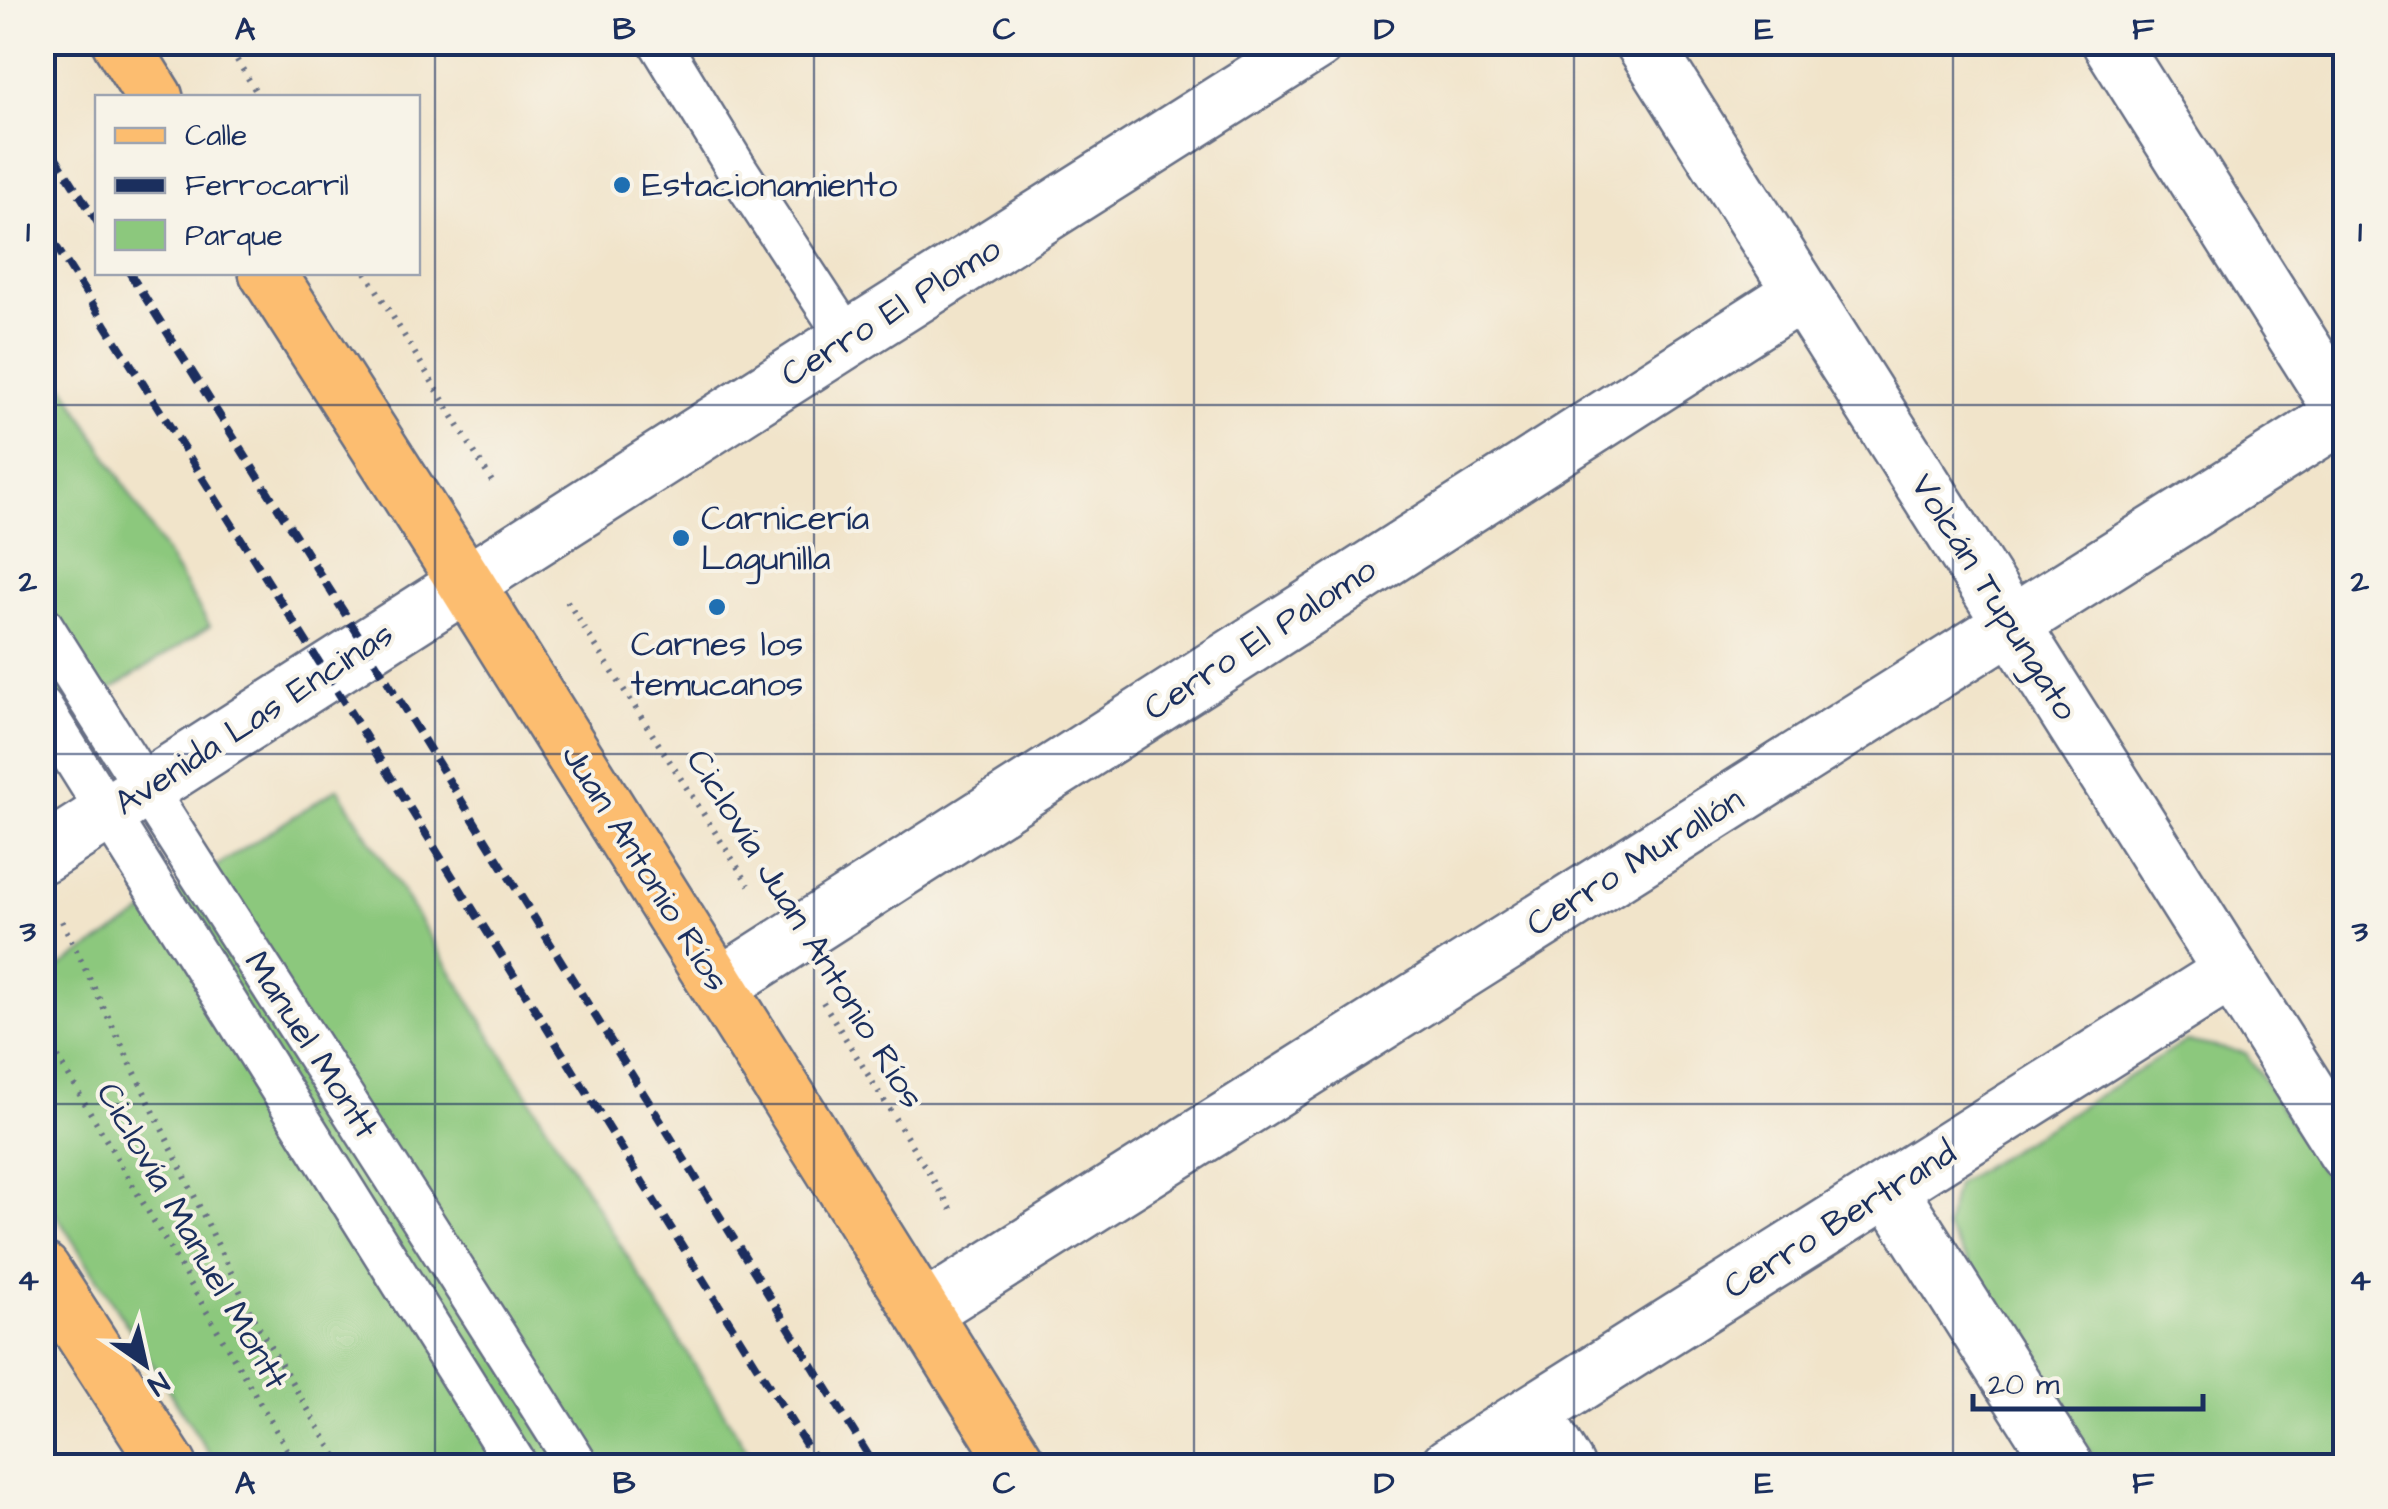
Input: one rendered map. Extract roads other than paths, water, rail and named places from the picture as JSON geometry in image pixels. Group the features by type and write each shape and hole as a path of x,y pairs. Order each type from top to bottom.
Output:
{"main road":[{"path":"120,42 153,95"},
{"name":"Juan Antonio Ríos","path":"269,275 1019,1466"},
{"path":"42,1270 169,1466"}],"street":[{"name":"Cerro El Plomo","path":"466,583 1317,42"},
{"name":"Volcán Tupungato","path":"1643,42 2346,1152"},
{"path":"2110,42 2345,414"},
{"name":"Cerro El Palomo","path":"719,986 1801,293"},
{"name":"Cerro Murallón","path":"924,1312 2345,414"},
{"name":"Avenida Las Encinas","path":"42,855 466,583"},
{"name":"Cerro Bertrand","path":"1448,1466 2231,972"},
{"path":"1889,1189 2065,1466"},
{"path":"1533,1413 1566,1466"}],"lane":[{"path":"660,42 738,171 848,339"},
{"name":"Manuel Montt","path":"42,625 127,802 516,1466"},
{"name":"Manuel Montt","path":"42,708 127,802 279,993 578,1466"}],"railway":[{"path":"42,136 95,218"},
{"path":"42,224 819,1466"},
{"path":"131,275 875,1466"}],"place":[{"name":"Estacionamiento","path":"622,185"},
{"name":"Carnicería Lagunilla","path":"681,538"},
{"name":"Carnes los temucanos","path":"717,607"}]}
